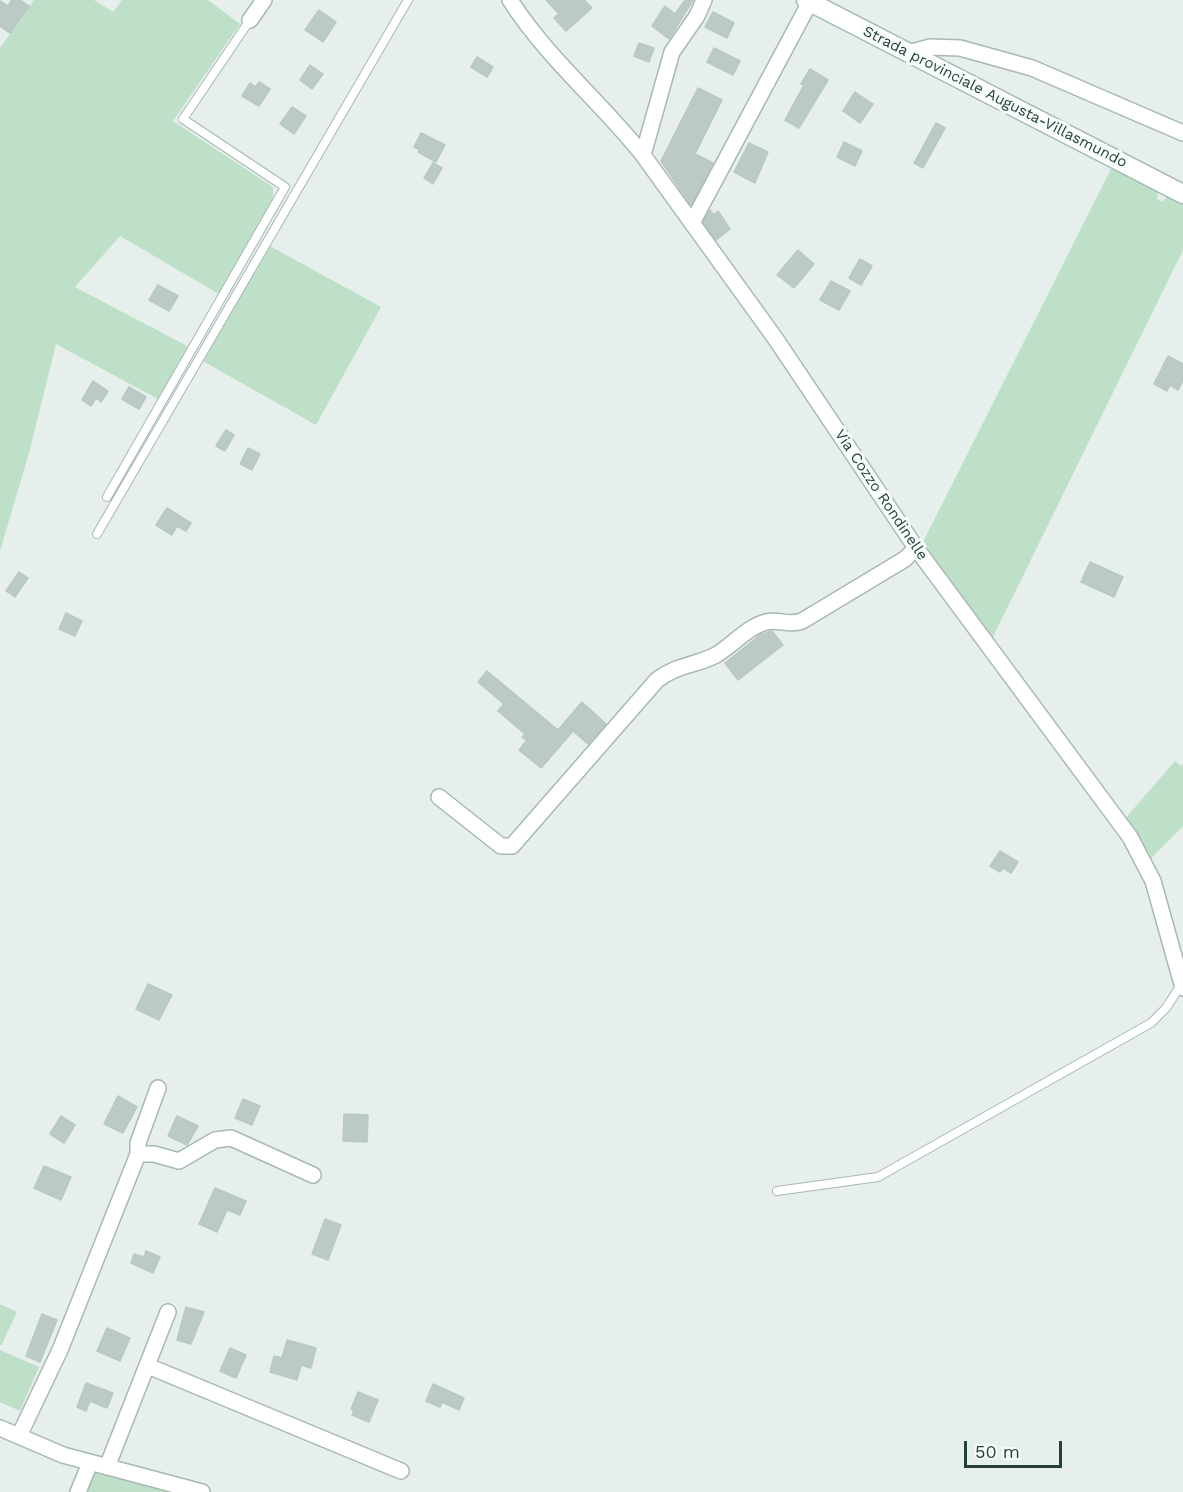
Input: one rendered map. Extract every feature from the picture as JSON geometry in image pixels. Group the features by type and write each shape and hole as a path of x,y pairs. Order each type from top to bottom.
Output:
{"main road":[{"name":"Strada provinciale Augusta-Villasmundo","path":"808,1 1183,194"}],"street":[{"path":"250,20 264,0"},
{"name":"Via Cozzo Rondinelle","path":"510,0 529,30 559,65 619,125 642,155 775,338 916,548 1130,837 1153,881 1183,986"},
{"path":"642,155 672,52 697,16 704,0"},
{"path":"692,223 808,1"},
{"path":"908,52 930,47 960,48 1032,68 1183,133"},
{"path":"439,797 501,846 512,846 657,680 668,672 717,654 755,626 765,622 787,625 802,621 905,559 916,548"},
{"path":"19,1436 60,1350 138,1154 138,1143 158,1088"},
{"path":"138,1154 154,1154 179,1161 215,1140 231,1138 313,1175"},
{"path":"107,1467 168,1312"},
{"path":"148,1366 402,1471"},
{"path":"0,1428 90,1462 202,1492"},
{"path":"78,1492 90,1462"}],"lane":[{"path":"97,534 408,0"},
{"path":"106,497 285,186 183,119 250,20"},
{"path":"777,1191 878,1177 1151,1023 1183,986"}],"green space":[{"path":"34,0 94,0 113,12 122,0 208,0 240,24 173,121 273,187 273,198 219,294 120,236 75,287 189,347 158,399 56,344 29,453 0,551 0,48"},
{"path":"1112,167 1158,191 1157,199 1162,202 1168,196 1183,203 1183,250 991,641 921,546"},
{"path":"268,245 381,307 316,425 201,360"},
{"path":"1175,761 1181,766 1183,764 1183,826 1149,860 1124,820"},
{"path":"0,1304 17,1312 1,1346 0,1345"},
{"path":"0,1350 39,1367 20,1411 0,1402"},
{"path":"96,1470 183,1492 82,1492"}],"building":[{"path":"12,0 20,0 29,6 10,33 0,26 0,1 8,6"},
{"path":"546,0 584,0 592,8 566,31 554,18 559,14"},
{"path":"685,0 693,0 669,39 652,26 665,6 675,14"},
{"path":"319,10 336,22 323,42 305,30"},
{"path":"713,12 734,23 727,38 705,27"},
{"path":"639,43 654,48 649,62 634,56"},
{"path":"714,48 740,61 733,75 707,62"},
{"path":"477,57 493,67 487,77 471,67"},
{"path":"310,65 323,74 312,89 300,80"},
{"path":"810,69 828,80 799,128 785,120"},
{"path":"259,82 270,89 259,106 242,96 250,83 256,87"},
{"path":"698,88 722,100 695,154 713,163 691,205 661,161"},
{"path":"855,92 873,104 860,123 843,111"},
{"path":"292,107 306,116 294,134 280,124"},
{"path":"936,123 945,128 923,168 914,163"},
{"path":"421,133 445,145 436,162 418,152 420,150 414,147"},
{"path":"844,142 862,151 855,166 837,157"},
{"path":"749,143 768,152 755,183 734,172"},
{"path":"433,163 442,168 433,184 424,178"},
{"path":"710,210 714,215 718,211 730,229 716,240 703,222"},
{"path":"798,250 814,264 794,288 777,275"},
{"path":"860,259 872,266 861,285 849,278"},
{"path":"831,281 850,291 839,310 820,300"},
{"path":"158,285 178,296 169,311 149,300"},
{"path":"1168,356 1183,364 1183,381 1178,390 1170,385 1167,391 1154,384"},
{"path":"93,381 108,391 101,402 96,398 91,406 82,400"},
{"path":"129,387 146,397 139,409 122,399"},
{"path":"226,430 234,435 225,451 216,446"},
{"path":"248,448 260,454 252,470 240,464"},
{"path":"167,508 191,523 186,531 177,526 172,535 156,525"},
{"path":"1090,562 1123,577 1114,597 1081,582"},
{"path":"19,572 28,578 15,597 6,591"},
{"path":"66,613 82,621 75,636 59,629"},
{"path":"772,631 783,645 738,680 725,663 760,635"},
{"path":"487,671 558,730 582,702 606,724 588,744 573,731 541,768 519,750 527,740 522,737 525,734 498,711 504,704 478,682"},
{"path":"1000,851 1018,862 1011,873 1003,868 1000,872 990,866"},
{"path":"148,984 172,995 159,1020 136,1009"},
{"path":"118,1096 137,1107 123,1133 104,1124"},
{"path":"243,1099 260,1106 252,1125 235,1118"},
{"path":"344,1114 368,1115 367,1142 343,1141"},
{"path":"61,1116 75,1125 64,1143 50,1134"},
{"path":"177,1116 198,1126 187,1145 168,1136"},
{"path":"44,1166 71,1177 61,1200 34,1188"},
{"path":"215,1188 246,1201 240,1215 227,1210 217,1232 199,1224"},
{"path":"325,1219 341,1225 328,1260 312,1254"},
{"path":"146,1251 160,1257 153,1273 131,1263 134,1254 144,1257"},
{"path":"186,1307 204,1312 191,1344 177,1340"},
{"path":"42,1314 57,1320 40,1362 26,1356"},
{"path":"107,1328 130,1338 120,1361 97,1351"},
{"path":"287,1340 316,1348 311,1368 301,1365 297,1380 270,1372 274,1356 282,1358"},
{"path":"230,1348 246,1355 236,1378 220,1371"},
{"path":"86,1383 113,1393 107,1408 90,1401 86,1411 77,1407"},
{"path":"433,1384 464,1398 459,1410 442,1402 440,1407 426,1401"},
{"path":"358,1392 378,1400 369,1422 352,1415 354,1410 351,1409"}]}
